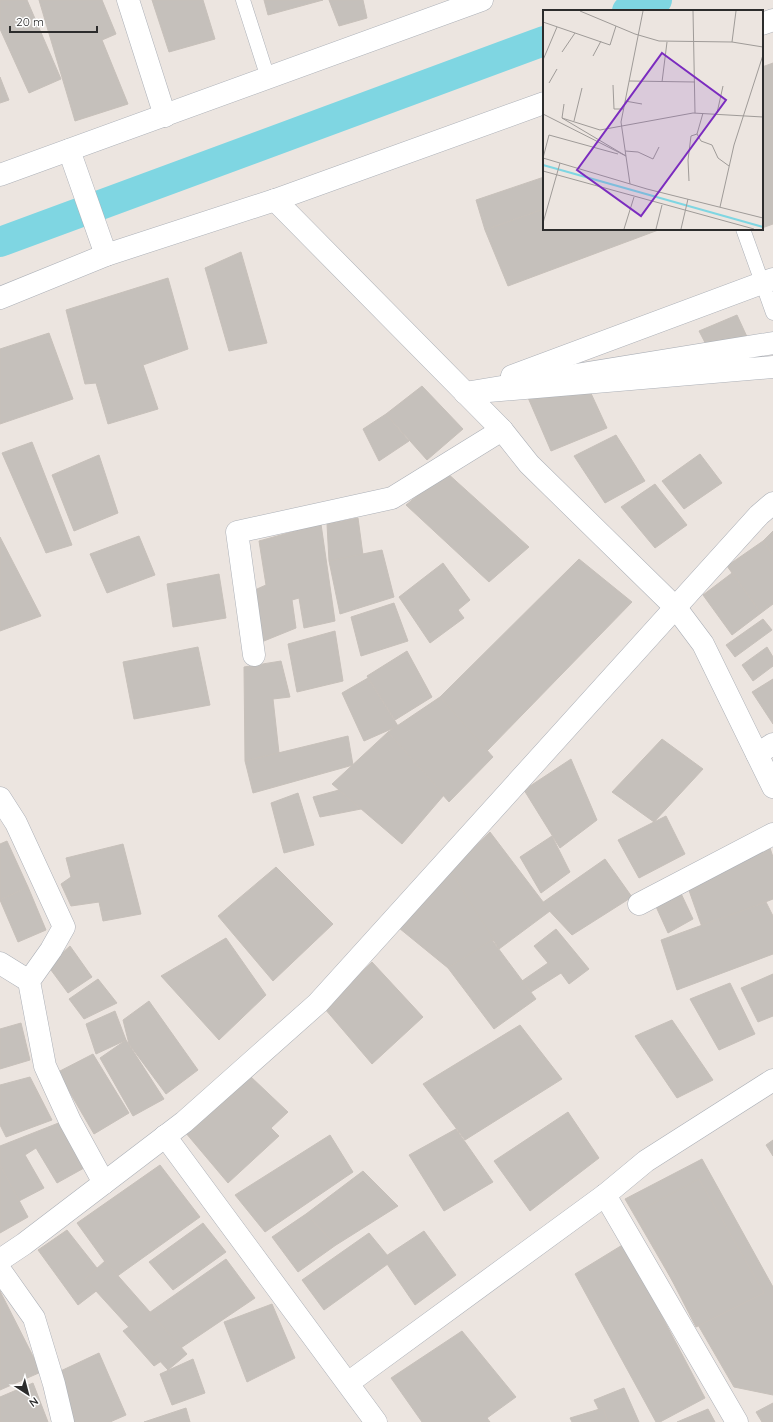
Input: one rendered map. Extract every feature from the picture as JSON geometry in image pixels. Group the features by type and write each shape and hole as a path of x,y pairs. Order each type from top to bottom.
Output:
{"street":[{"path":"128,0 165,116"},
{"path":"0,175 482,0"},
{"path":"763,24 773,20"},
{"path":"0,298 106,255 275,200 543,103"},
{"path":"69,150 106,255"},
{"path":"275,200 502,430 529,464 676,608 703,644 765,749 773,788"},
{"path":"465,393 766,276"},
{"path":"465,393 773,343"},
{"path":"465,393 773,367"},
{"path":"254,655 237,532 392,498 502,430"},
{"path":"0,1260 24,1244 184,1122 318,1003 759,515 773,503"},
{"path":"0,798 16,824 64,927 51,950 29,981 45,1066 70,1121 104,1183"},
{"path":"639,904 773,834"},
{"path":"0,963 29,981"},
{"path":"348,1383 605,1195 646,1161 773,1080"},
{"path":"166,1136 376,1422"},
{"path":"605,1195 737,1422"},
{"path":"0,1270 34,1318 54,1384 63,1422"}],"lane":[{"path":"243,0 268,78"},
{"path":"743,230 766,276 773,313"},
{"path":"766,276 773,269"}],"building":[{"path":"0,0 27,0 61,79 29,93 0,29"},
{"path":"39,0 102,0 116,34 102,40 128,104 75,121"},
{"path":"152,0 203,0 215,39 169,52"},
{"path":"264,0 323,0 268,15"},
{"path":"329,0 363,0 367,18 339,26"},
{"path":"773,63 773,126 763,130 763,67"},
{"path":"0,77 9,100 0,103"},
{"path":"773,126 773,224 763,228 763,130"},
{"path":"543,177 543,209 485,230 476,200"},
{"path":"543,209 543,230 658,230 508,286 485,230"},
{"path":"241,252 267,343 229,351 205,268"},
{"path":"168,278 188,349 143,365 158,409 108,424 96,383 85,384 66,310"},
{"path":"737,315 748,339 712,356 699,331"},
{"path":"49,333 73,399 0,424 0,349"},
{"path":"577,363 607,428 551,451 523,386"},
{"path":"422,386 463,429 427,460 386,414"},
{"path":"386,414 409,441 379,461 363,429"},
{"path":"616,435 645,481 605,503 574,456"},
{"path":"32,442 72,545 46,553 2,453"},
{"path":"700,454 722,483 684,509 662,481"},
{"path":"99,455 118,513 74,531 52,475"},
{"path":"446,472 529,547 489,582 406,505"},
{"path":"655,484 687,525 655,548 621,507"},
{"path":"358,518 363,555 329,561 327,524"},
{"path":"321,524 335,621 304,628 299,598 292,600 296,628 259,643 256,613 257,589 266,585 259,541"},
{"path":"773,531 773,555 763,541"},
{"path":"139,536 155,575 107,593 90,554"},
{"path":"0,537 41,616 0,631"},
{"path":"763,541 773,555 773,604 761,613 727,566"},
{"path":"382,550 394,597 340,614 329,561"},
{"path":"579,559 632,602 487,751 440,697"},
{"path":"443,563 470,600 458,610 464,618 430,643 399,597"},
{"path":"732,573 761,613 732,635 703,595"},
{"path":"219,574 226,618 173,627 167,584"},
{"path":"394,603 408,641 361,656 351,617"},
{"path":"763,619 772,630 735,657 726,645"},
{"path":"335,631 343,681 297,692 288,644"},
{"path":"198,647 210,705 134,719 123,662"},
{"path":"767,647 773,657 773,666 753,681 742,665"},
{"path":"407,651 432,697 395,720 367,676"},
{"path":"281,661 290,697 273,699 279,753 245,761 244,667"},
{"path":"368,678 398,726 364,741 342,693"},
{"path":"773,679 773,724 752,692"},
{"path":"440,697 493,757 449,802 388,732"},
{"path":"388,732 444,795 402,844 332,784"},
{"path":"348,736 353,765 253,793 245,761"},
{"path":"662,739 703,769 654,822 612,792"},
{"path":"571,759 597,820 560,848 524,790"},
{"path":"339,790 361,809 320,817 313,797"},
{"path":"298,793 314,845 284,853 271,803"},
{"path":"666,816 685,854 639,878 618,840"},
{"path":"490,832 550,911 499,949 450,870"},
{"path":"552,836 570,872 541,893 520,857"},
{"path":"7,841 28,887 0,900 0,844"},
{"path":"123,844 141,914 103,921 99,902 71,906 61,884 71,877 66,858"},
{"path":"770,848 773,857 773,899 702,927 686,882"},
{"path":"605,859 632,897 572,935 542,903"},
{"path":"276,867 333,924 273,981 218,916"},
{"path":"450,870 494,940 448,968 399,928"},
{"path":"28,887 46,930 18,942 0,900"},
{"path":"678,887 693,919 668,933 653,900"},
{"path":"766,902 773,916 773,954 677,990 661,940"},
{"path":"556,929 589,969 569,984 561,973 531,992 522,981 548,963 534,946"},
{"path":"226,938 266,995 219,1040 161,976"},
{"path":"492,940 536,999 494,1029 448,968"},
{"path":"70,946 92,977 68,993 48,966"},
{"path":"372,962 423,1017 372,1064 325,1009"},
{"path":"773,974 773,1016 758,1022 741,988"},
{"path":"98,979 117,1003 84,1019 69,999"},
{"path":"730,983 755,1034 719,1050 690,999"},
{"path":"149,1001 198,1070 166,1094 129,1044 123,1020"},
{"path":"115,1011 126,1040 96,1054 86,1024"},
{"path":"672,1020 713,1080 677,1098 635,1036"},
{"path":"21,1023 30,1060 0,1069 0,1029"},
{"path":"520,1025 562,1079 465,1140 423,1084"},
{"path":"126,1040 164,1099 133,1116 100,1058"},
{"path":"93,1054 129,1113 94,1134 58,1072"},
{"path":"250,1076 288,1112 271,1128 279,1136 228,1183 185,1132"},
{"path":"30,1077 52,1120 6,1137 0,1125 0,1085"},
{"path":"568,1112 599,1158 530,1211 494,1161"},
{"path":"61,1122 84,1168 57,1183 36,1148 25,1155 44,1188 19,1201 0,1165 0,1146"},
{"path":"456,1129 493,1182 444,1211 409,1155"},
{"path":"330,1135 353,1172 265,1232 235,1195"},
{"path":"773,1140 773,1156 766,1145"},
{"path":"702,1159 773,1287 773,1395 734,1387 625,1199"},
{"path":"0,1165 28,1217 0,1233"},
{"path":"160,1165 200,1217 116,1277 77,1223"},
{"path":"363,1171 398,1206 336,1245 306,1214"},
{"path":"699,1179 764,1293 696,1327 637,1212"},
{"path":"306,1214 336,1245 298,1272 272,1237"},
{"path":"203,1223 226,1252 173,1290 149,1262"},
{"path":"67,1230 108,1282 78,1305 38,1250"},
{"path":"424,1231 456,1275 415,1305 383,1258"},
{"path":"369,1233 392,1261 324,1310 302,1280"},
{"path":"624,1244 705,1398 660,1422 656,1422 575,1274"},
{"path":"226,1259 255,1298 154,1366 123,1331"},
{"path":"105,1261 187,1354 168,1370 85,1279"},
{"path":"0,1291 41,1372 0,1390"},
{"path":"272,1304 295,1358 247,1382 224,1322"},
{"path":"462,1331 516,1397 487,1418 490,1422 422,1422 391,1378"},
{"path":"99,1353 126,1415 110,1422 70,1422 52,1375"},
{"path":"193,1359 205,1393 172,1405 160,1374"},
{"path":"33,1383 48,1422 0,1422 0,1397"},
{"path":"624,1388 639,1422 605,1422 594,1400"},
{"path":"773,1403 773,1422 762,1422 756,1412"},
{"path":"186,1408 190,1422 144,1422"},
{"path":"603,1408 608,1422 572,1422 570,1418"},
{"path":"708,1409 715,1422 677,1422"}],"waterway":[{"path":"630,10 657,0"},
{"path":"0,242 543,41"}]}
